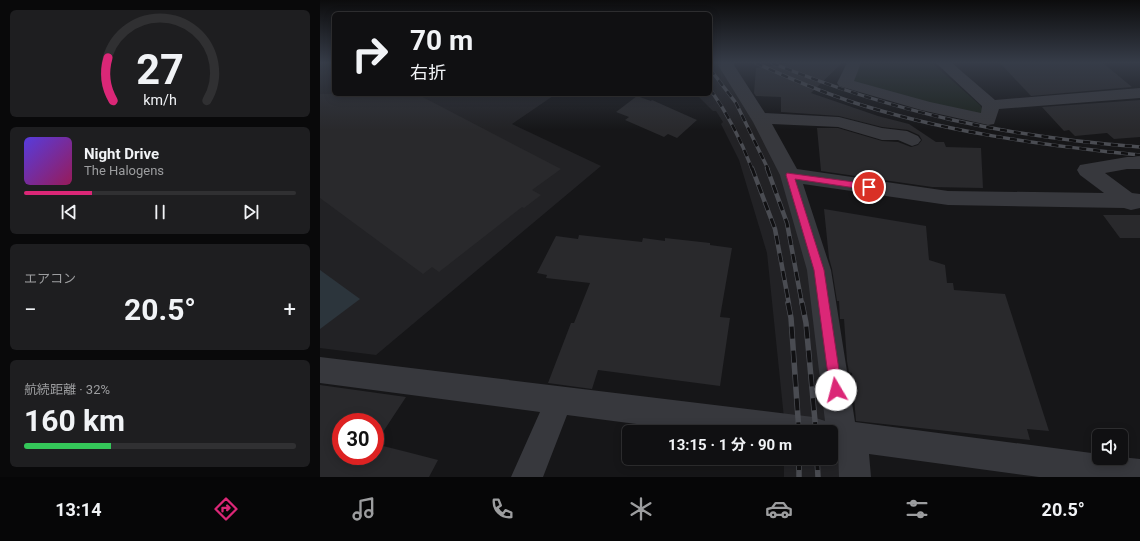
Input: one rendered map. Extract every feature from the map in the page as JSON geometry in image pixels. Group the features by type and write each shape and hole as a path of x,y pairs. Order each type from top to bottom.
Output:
{"street":[{"path":"739,85 760,118 790,175 819,270 842,435 855,477"},
{"path":"853,85 927,106 988,120 991,105"},
{"path":"968,85 991,105 1140,94"},
{"path":"760,118 839,122 882,134 901,135 912,140"},
{"path":"1136,205 1087,170 1127,163 1140,163"},
{"path":"790,175 948,198 1136,205"},
{"path":"320,370 757,425"},
{"path":"527,477 559,400"},
{"path":"842,435 1140,475"}],"shaded area":[{"path":"320,85 332,85 332,96 553,96 512,124 601,166 376,355 320,348"},
{"path":"712,85 734,85 782,174 810,272 836,425 784,418 767,253 739,160 721,124 723,122 716,111 713,111 698,96 712,96"},
{"path":"861,85 957,85 980,105 984,113 975,114"},
{"path":"320,270 360,299 320,329"},
{"path":"838,446 840,477 784,477 784,465 838,465"}],"building":[{"path":"755,85 819,85 811,93 878,116 909,124 936,142 944,142 946,147 981,148 983,188 932,187 821,171 817,128 838,128 882,141 898,142 911,147 918,145 922,140 919,135 908,130 882,127 839,116 781,112 781,97 756,96 754,93"},
{"path":"1021,85 1130,85 1132,87 1031,96"},
{"path":"320,94 332,94 332,96 421,96 561,169 532,190 541,195 524,208 522,207 439,272 432,267 423,274 320,198"},
{"path":"637,96 651,101 652,100 697,120 677,138 668,134 664,137 625,120 629,117 616,112"},
{"path":"1140,100 1140,137 1114,139 1107,133 1075,136 1069,130 1064,131 1042,107"},
{"path":"824,209 926,226 929,260 945,265 947,283 953,283 954,290 1005,294 1049,431 1027,429 1030,440 856,421 852,373 849,372 847,361 844,319 840,319 839,301 837,301 829,258"},
{"path":"1103,215 1140,215 1140,238 1120,238"},
{"path":"579,235 642,242 643,238 665,241 665,238 710,243 710,245 732,248 720,317 730,318 720,386 598,370 592,389 548,383 571,323 574,323 590,283 546,278 547,275 537,273 556,236 578,239"},
{"path":"320,385 406,397 384,430 384,413 332,413 332,465 384,465 384,446 438,460 429,477 320,477"}],"railway":[{"path":"722,85 736,103 768,169"},
{"path":"808,85 837,97 884,112 956,129 1029,142 1140,155"},
{"path":"831,85 908,109 998,129 1091,143 1140,147"},
{"path":"712,92 734,128 752,169"},
{"path":"752,168 775,229 789,304"},
{"path":"767,168 787,223 802,304"},
{"path":"788,303 791,318 799,425"},
{"path":"802,303 806,323 815,425"},
{"path":"799,465 799,477"},
{"path":"817,465 818,477"}],"route":[{"path":"836,390 819,270 790,175 869,187"}]}
